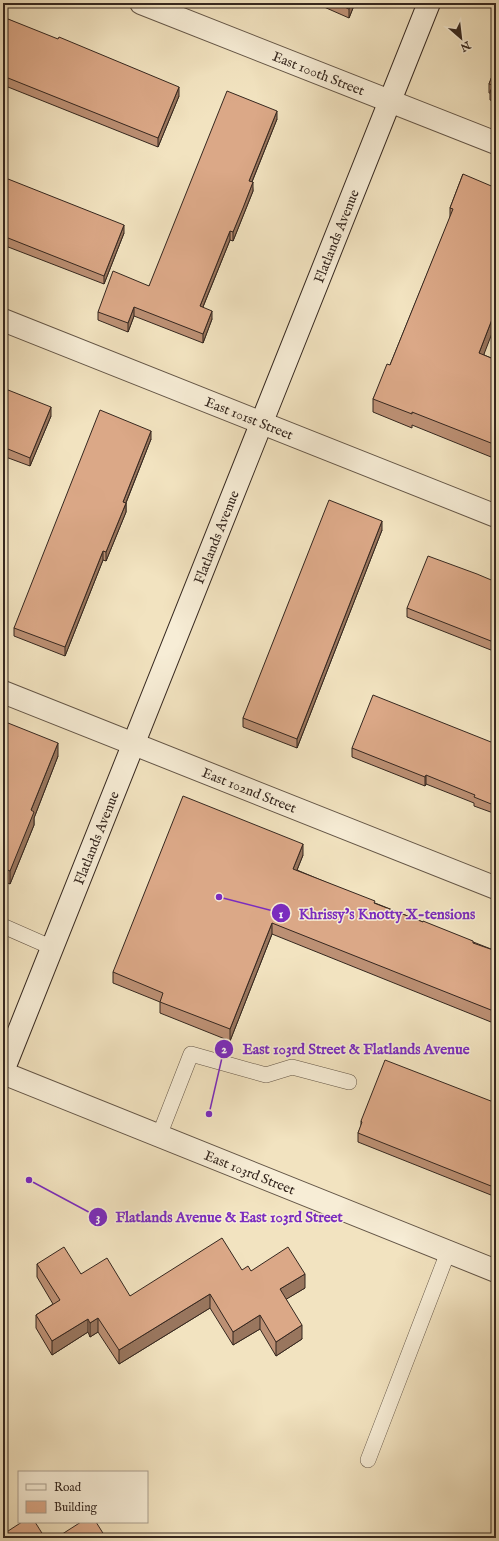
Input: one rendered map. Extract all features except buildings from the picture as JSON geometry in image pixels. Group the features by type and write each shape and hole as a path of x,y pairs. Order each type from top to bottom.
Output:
{"street":[{"name":"East 100th Street","path":"141,3 391,100 496,143"},
{"name":"Flatlands Avenue","path":"3,1072 429,3"},
{"name":"East 101st Street","path":"3,320 496,516"},
{"name":"East 102nd Street","path":"3,692 496,888"},
{"name":"East 103rd Street","path":"3,1072 496,1271"}],"lane":[{"path":"3,926 53,948"},
{"path":"159,1136 191,1054 266,1074 292,1067 349,1082"},
{"path":"368,1460 448,1252"}],"place":[{"name":"Khrissy’s Knotty X-tensions","path":"219,897"},
{"name":"East 103rd Street & Flatlands Avenue","path":"209,1114"},
{"name":"Flatlands Avenue & East 103rd Street","path":"29,1180"}]}
